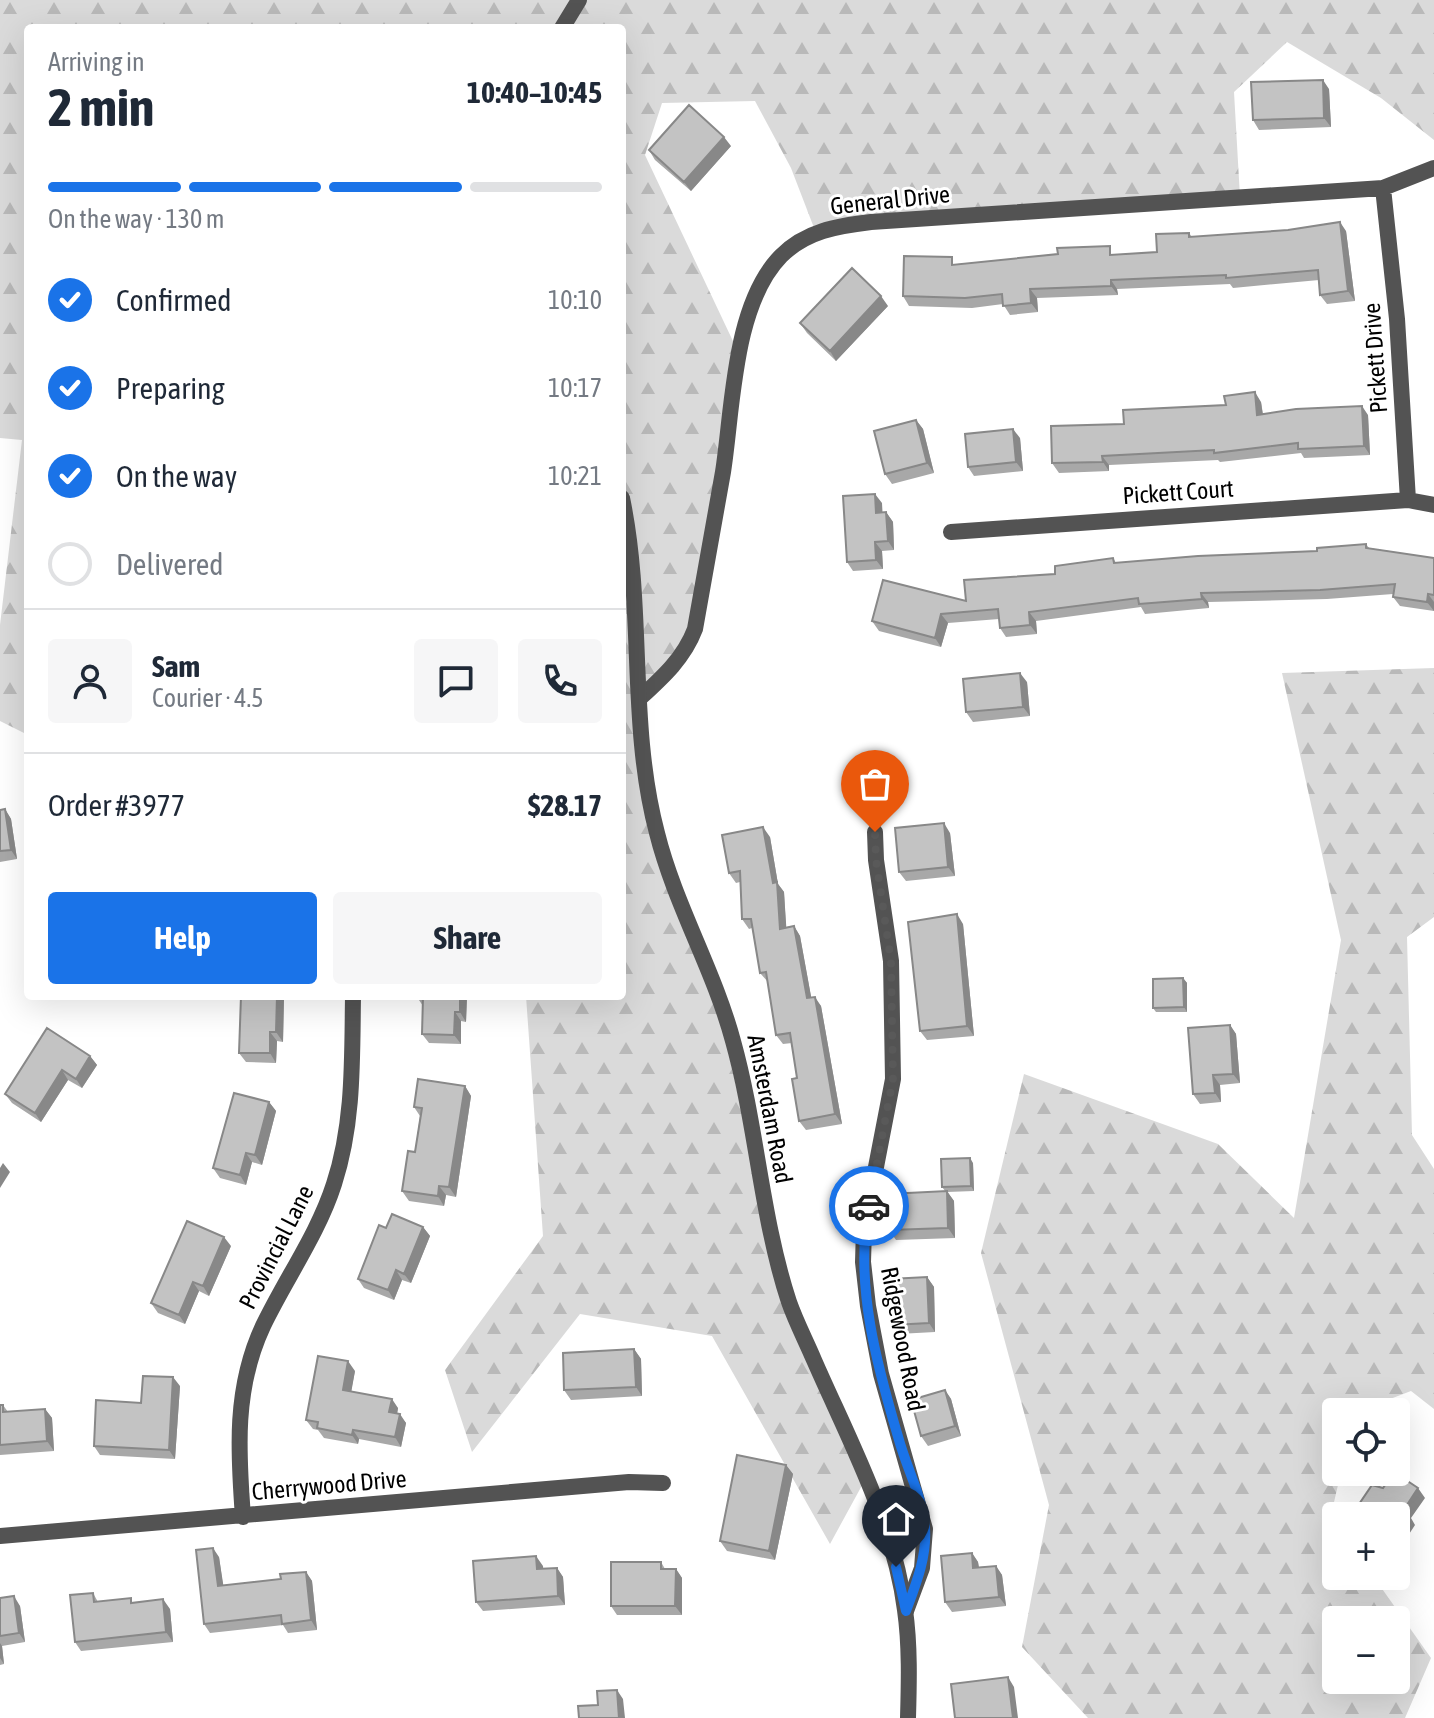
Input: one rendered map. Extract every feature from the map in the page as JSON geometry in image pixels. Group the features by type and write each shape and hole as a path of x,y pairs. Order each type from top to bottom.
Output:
{"street":[{"path":"564,24 579,0"},
{"name":"General Drive","path":"640,698 670,671 689,644 695,629 751,306 780,257 796,244 835,226 871,222 1383,188 1434,168"},
{"name":"Pickett Drive","path":"1383,188 1397,319 1408,500"},
{"path":"1408,500 1434,505"},
{"name":"Pickett Court","path":"951,532 1408,500"},
{"name":"Amsterdam Road","path":"626,531 649,800 657,835 734,1042 769,1230 790,1304 866,1478 896,1567 906,1611 908,1718"},
{"name":"Ridgewood Road","path":"875,832 876,860 891,961 893,1079 864,1229 863,1262 881,1374 925,1529 922,1568 906,1611"},
{"name":"Provincial Lane","path":"243,1517 239,1457 242,1389 248,1363 263,1326 319,1221 334,1186 347,1138 353,1000"},
{"name":"Cherrywood Drive","path":"0,1536 629,1482 663,1483"}],"green space":[{"path":"0,0 1434,0 1434,140 1381,98 1287,42 1234,92 1240,197 816,233 791,168 755,101 662,103 645,155 740,356 695,629 640,698 649,800 710,972 769,1230 866,1478 830,1544 712,1336 580,1314 472,1452 445,1370 543,1236 526,1000 626,1000 626,24 24,24 24,733 0,721 0,625 22,440 0,438"},
{"path":"1434,668 1434,917 1407,937 1412,1135 1434,1169 1434,1409 1411,1391 1393,1398 1322,1398 1322,1486 1338,1486 1334,1502 1322,1502 1322,1590 1383,1590 1394,1606 1322,1606 1322,1694 1410,1694 1410,1628 1431,1658 1405,1718 1088,1718 1022,1647 1049,1505 981,1253 1024,1074 1218,1144 1294,1218 1341,940 1282,673"}],"building":[{"path":"1323,80 1324,118 1253,120 1251,82"},
{"path":"689,105 724,137 684,182 649,150"},
{"path":"1340,222 1348,291 1320,295 1318,270 1226,278 1226,275 1111,280 1111,286 1030,289 1031,303 1003,306 1002,294 965,298 903,296 904,256 952,257 952,265 1058,254 1057,248 1110,246 1110,255 1157,252 1156,234 1189,233 1189,237 1288,230"},
{"path":"852,268 881,296 830,351 800,323"},
{"path":"1255,392 1257,415 1296,409 1362,406 1364,446 1298,449 1298,443 1214,453 1214,450 1102,456 1103,462 1052,463 1051,426 1124,424 1123,410 1226,405 1224,396"},
{"path":"916,420 927,463 885,474 874,431"},
{"path":"1013,429 1016,462 968,467 965,434"},
{"path":"875,494 876,513 886,512 888,541 875,542 876,560 847,562 843,496"},
{"path":"1366,544 1366,548 1434,558 1434,595 1428,594 1427,602 1393,597 1395,584 1320,590 1201,593 1202,599 1139,604 1138,598 1029,612 1030,625 1000,628 998,609 941,614 935,638 872,621 883,580 966,601 964,580 1055,574 1055,566 1113,558 1114,563 1317,551 1317,548"},
{"path":"1020,673 1023,707 966,712 963,679"},
{"path":"5,809 11,850 0,851 0,810"},
{"path":"944,823 948,867 899,872 895,828"},
{"path":"763,827 773,883 777,882 780,929 794,926 807,998 815,997 835,1114 799,1121 792,1079 797,1078 790,1033 776,1035 766,972 760,973 751,919 742,919 740,871 729,873 722,835"},
{"path":"957,914 967,1026 920,1031 908,922"},
{"path":"1183,978 1184,1007 1153,1008 1153,979"},
{"path":"241,1000 277,1000 276,1032 270,1032 270,1053 239,1053"},
{"path":"423,1000 460,1000 460,1012 455,1012 454,1035 422,1034"},
{"path":"1230,1025 1233,1074 1213,1075 1215,1093 1193,1094 1188,1028"},
{"path":"47,1028 90,1056 76,1079 62,1070 35,1113 5,1094"},
{"path":"418,1079 465,1086 449,1187 439,1186 438,1196 402,1191 408,1151 415,1152 422,1108 414,1107"},
{"path":"234,1093 269,1102 255,1155 246,1153 240,1175 213,1168"},
{"path":"970,1158 971,1186 942,1187 941,1159"},
{"path":"947,1191 948,1228 889,1230 888,1194"},
{"path":"392,1214 423,1227 404,1274 396,1270 388,1290 358,1279 379,1225 386,1228"},
{"path":"187,1221 224,1237 203,1286 193,1282 179,1315 151,1303"},
{"path":"927,1277 929,1323 892,1325 890,1279"},
{"path":"634,1349 636,1387 564,1390 563,1353"},
{"path":"318,1356 348,1361 343,1390 392,1399 389,1412 400,1414 395,1437 353,1430 352,1435 317,1428 318,1422 306,1420"},
{"path":"143,1376 173,1377 169,1450 94,1446 96,1400 141,1403"},
{"path":"945,1390 955,1426 921,1436 911,1400"},
{"path":"0,1405 3,1405 3,1412 45,1409 47,1441 0,1445"},
{"path":"737,1455 786,1465 769,1551 720,1541"},
{"path":"1410,1483 1418,1488 1409,1502 1360,1502 1371,1486 1410,1486"},
{"path":"213,1548 218,1586 281,1579 280,1574 306,1572 311,1620 282,1624 281,1615 204,1624 196,1550"},
{"path":"972,1553 973,1568 996,1566 999,1597 945,1602 941,1556"},
{"path":"536,1556 537,1569 557,1568 558,1596 476,1602 473,1561"},
{"path":"611,1562 661,1562 661,1569 676,1569 675,1606 611,1606"},
{"path":"93,1593 94,1602 131,1598 131,1603 163,1599 166,1632 75,1642 70,1595"},
{"path":"14,1596 19,1633 0,1636 0,1598"},
{"path":"1008,1677 1013,1718 955,1718 951,1684"},
{"path":"617,1690 619,1718 579,1718 578,1706 598,1705 597,1691"}],"way so far":[{"path":"869,1206 893,1079 891,961 876,860 875,832"}],"route":[{"path":"869,1206 864,1229 863,1262 868,1306 881,1374 925,1529 922,1568 906,1611 896,1567"}]}
